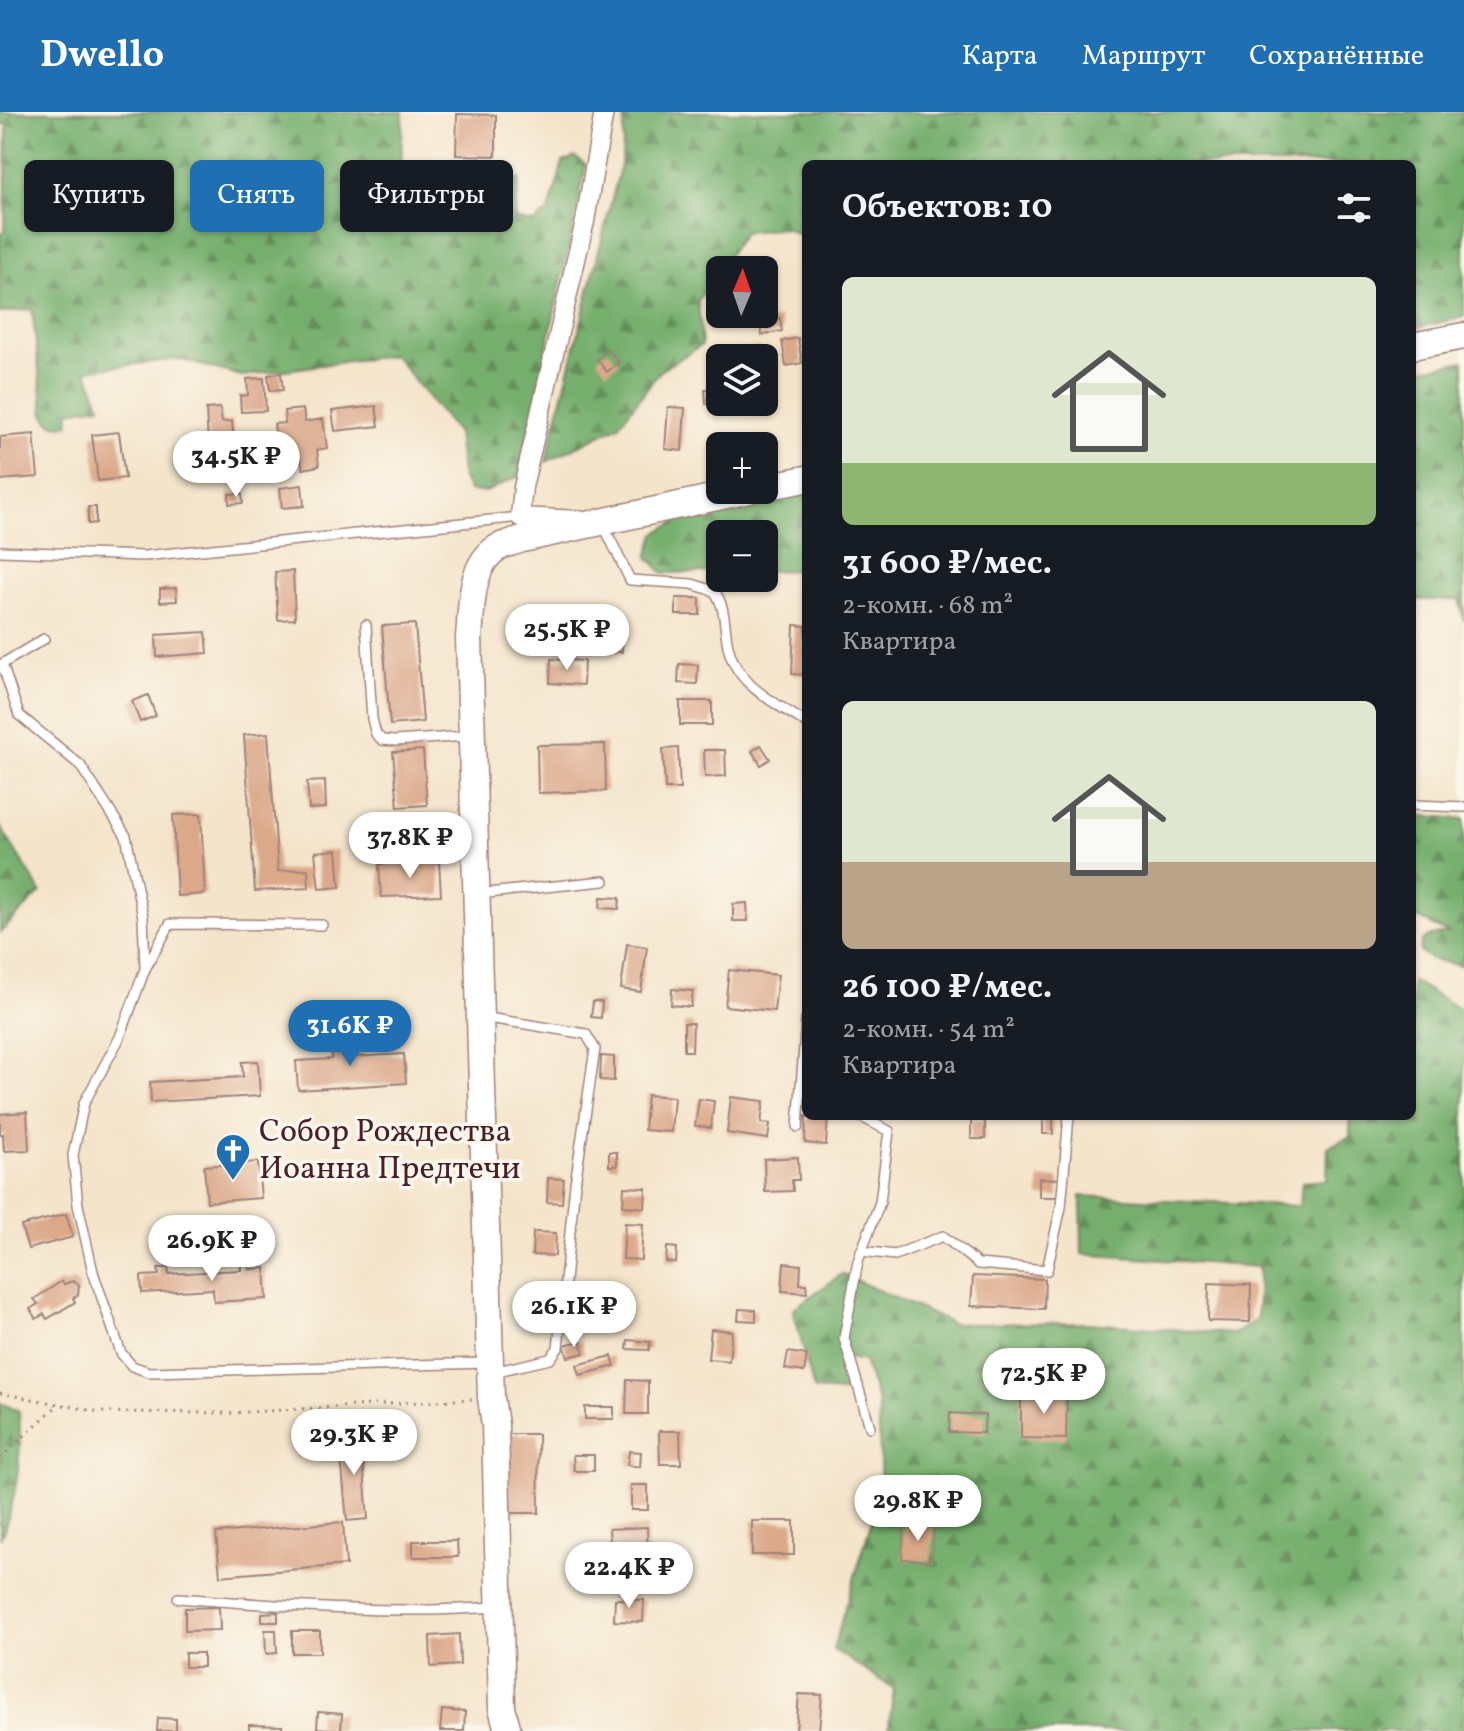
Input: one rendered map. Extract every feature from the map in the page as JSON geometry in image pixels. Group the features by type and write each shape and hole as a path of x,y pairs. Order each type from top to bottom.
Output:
{"street":[{"path":"602,521 520,517 523,487 585,221 604,112"},
{"path":"1416,345 1464,336"},
{"path":"778,484 802,480"},
{"path":"508,1731 502,1708 475,895 469,637 474,586 482,563 497,548 522,539 706,499"}],"lane":[{"path":"0,551 144,556 520,517"},
{"path":"602,521 630,580 692,584 714,591 723,606 731,657 744,682 802,720"},
{"path":"366,625 372,719 376,734 382,740 395,741 471,736"},
{"path":"44,639 2,664 19,715 80,765 126,836 143,917 145,969"},
{"path":"1416,805 1464,807"},
{"path":"475,895 604,881"},
{"path":"322,925 170,924 145,969 120,1037 84,1103 73,1155 78,1205 93,1272 121,1353 127,1362 149,1372 491,1378 550,1359 558,1348 575,1184 595,1049 586,1034 479,1016"},
{"path":"798,1127 802,1099"},
{"path":"867,1120 889,1131 880,1202 861,1251 844,1338 870,1427"},
{"path":"861,1251 895,1255 943,1236 978,1264 1047,1270 1061,1207 1069,1120"},
{"path":"178,1598 317,1609 456,1610 499,1606"}],"path":[{"path":"0,1393 100,1412 232,1413 491,1378"},
{"path":"0,1458 59,1404"}],"green space":[{"path":"0,112 403,112 401,160 340,160 340,232 513,232 513,179 520,179 515,219 534,223 549,211 563,162 575,157 586,165 519,476 486,492 469,491 462,477 457,433 394,355 242,376 178,359 86,370 101,406 69,411 69,424 61,426 52,423 44,414 32,309 0,313 0,233 5,232 7,125 0,124"},
{"path":"625,112 1464,112 1464,317 1416,328 1416,160 802,160 802,236 785,228 744,232 728,256 706,256 706,288 698,300 702,345 661,370 618,426 546,462 622,159"},
{"path":"1464,361 1464,621 1459,600 1416,600 1416,370"},
{"path":"802,493 802,570 778,571 778,520 706,520 706,572 663,573 648,557 655,534 688,515 744,504 778,504 778,497"},
{"path":"1416,815 1464,819 1464,966 1434,960 1420,952 1424,939 1448,933 1418,918"},
{"path":"0,826 41,892 0,933"},
{"path":"1416,983 1464,1011 1464,1731 888,1731 894,1689 833,1649 881,1490 878,1403 864,1361 842,1357 845,1392 814,1390 793,1309 842,1274 953,1324 1089,1323 1234,1334 1257,1320 1259,1267 1082,1254 1081,1196 1300,1206 1302,1182 1327,1180 1328,1147 1350,1137 1350,1120 1416,1120"},
{"path":"0,1403 19,1411 20,1444 15,1492 0,1539"}],"building":[{"path":"457,114 496,115 496,156 456,155"},
{"path":"778,318 782,331 762,335 760,328 778,328"},
{"path":"798,338 802,363 786,366 782,341"},
{"path":"608,350 619,362 607,372 597,359"},
{"path":"281,373 283,390 270,391 268,375"},
{"path":"264,378 266,411 241,412 240,396 248,395 247,379"},
{"path":"376,406 379,426 335,431 332,411"},
{"path":"668,407 685,408 682,451 665,449"},
{"path":"220,408 222,422 232,421 234,442 208,444 206,409"},
{"path":"303,409 305,422 323,419 327,448 317,450 319,466 303,469 301,460 286,458 286,453 279,454 274,424 285,423 284,411"},
{"path":"119,432 125,478 98,481 92,435"},
{"path":"34,434 38,477 0,480 0,437"},
{"path":"302,485 304,506 282,508 280,488"},
{"path":"229,494 242,494 243,503 229,504"},
{"path":"88,507 96,507 96,523 88,524"},
{"path":"293,571 295,619 278,620 275,572"},
{"path":"176,588 177,601 160,602 160,589"},
{"path":"676,598 700,598 700,615 676,615"},
{"path":"545,623 575,624 574,646 544,645"},
{"path":"415,624 423,722 390,725 382,626"},
{"path":"794,625 802,626 802,675 792,674"},
{"path":"605,627 623,628 622,652 604,651"},
{"path":"206,632 208,653 157,657 156,635"},
{"path":"551,659 584,661 583,685 550,683"},
{"path":"679,664 698,665 697,684 678,683"},
{"path":"148,695 156,716 140,722 132,701"},
{"path":"680,701 712,701 712,725 680,725"},
{"path":"268,733 278,871 308,869 309,888 255,891 244,735"},
{"path":"605,744 606,791 538,793 537,745"},
{"path":"761,745 770,759 761,765 752,751"},
{"path":"678,748 680,789 665,789 663,749"},
{"path":"423,750 427,805 398,807 393,752"},
{"path":"704,750 725,750 726,776 705,777"},
{"path":"325,781 326,808 309,809 307,782"},
{"path":"201,814 205,894 177,896 173,815"},
{"path":"410,823 411,836 391,837 390,824"},
{"path":"337,850 340,887 319,889 315,852"},
{"path":"439,862 441,895 381,897 379,864"},
{"path":"601,897 620,898 619,909 600,908"},
{"path":"747,903 748,921 733,921 733,904"},
{"path":"627,944 647,947 641,992 621,989"},
{"path":"729,970 778,975 774,1011 725,1006"},
{"path":"672,989 693,991 691,1007 671,1005"},
{"path":"593,1001 602,1002 601,1018 591,1017"},
{"path":"684,1023 693,1023 692,1051 684,1051"},
{"path":"353,1031 354,1057 404,1054 406,1083 298,1090 296,1061 332,1059 330,1033"},
{"path":"601,1056 614,1057 614,1081 600,1080"},
{"path":"258,1061 260,1096 151,1102 150,1082 243,1077 242,1062"},
{"path":"647,1095 674,1097 671,1132 644,1130"},
{"path":"731,1097 764,1101 761,1123 770,1124 768,1139 727,1133"},
{"path":"699,1099 714,1101 711,1128 695,1126"},
{"path":"27,1112 29,1150 4,1151 0,1114"},
{"path":"806,1120 828,1120 826,1145 805,1143"},
{"path":"1043,1120 1053,1120 1053,1134 1043,1134"},
{"path":"971,1121 985,1121 985,1139 971,1139"},
{"path":"609,1152 617,1152 617,1166 609,1166"},
{"path":"798,1157 799,1180 792,1180 793,1191 765,1192 764,1159"},
{"name":"Собор Рождества Иоанна Предтечи","path":"258,1162 261,1198 207,1202 204,1166"},
{"path":"548,1178 564,1179 562,1203 547,1202"},
{"path":"1039,1178 1059,1179 1059,1197 1039,1197"},
{"path":"624,1187 646,1188 645,1208 623,1206"},
{"path":"66,1214 73,1237 28,1249 21,1226"},
{"path":"625,1223 643,1224 641,1260 623,1259"},
{"path":"533,1232 556,1233 555,1256 532,1255"},
{"path":"667,1247 677,1248 676,1263 666,1262"},
{"path":"241,1262 248,1262 249,1269 265,1268 267,1299 214,1302 213,1289 142,1293 141,1276 159,1275 158,1268 168,1268 169,1274 241,1270"},
{"path":"784,1263 801,1265 800,1284 807,1284 807,1293 782,1291"},
{"path":"973,1276 1045,1279 1044,1309 971,1306"},
{"path":"62,1281 64,1284 73,1281 79,1285 78,1295 73,1298 75,1302 47,1319 44,1314 36,1319 30,1309 38,1304 34,1299"},
{"path":"1209,1283 1251,1285 1250,1322 1208,1321"},
{"path":"739,1309 756,1310 756,1321 738,1320"},
{"path":"711,1329 732,1331 729,1361 708,1359"},
{"path":"628,1340 650,1342 649,1350 627,1349"},
{"path":"581,1341 584,1353 568,1357 564,1345"},
{"path":"788,1352 807,1355 804,1372 785,1369"},
{"path":"612,1356 615,1366 580,1375 577,1365"},
{"path":"627,1380 648,1381 648,1414 626,1414"},
{"path":"1021,1393 1067,1393 1066,1439 1021,1438"},
{"path":"585,1407 614,1407 614,1419 585,1419"},
{"path":"950,1413 985,1415 984,1433 949,1432"},
{"path":"659,1431 680,1431 681,1464 660,1464"},
{"path":"361,1434 368,1519 347,1521 339,1436"},
{"path":"507,1434 538,1434 539,1513 508,1513"},
{"path":"629,1451 641,1452 640,1467 627,1465"},
{"path":"573,1455 594,1455 594,1471 574,1471"},
{"path":"631,1485 648,1485 648,1510 631,1510"},
{"path":"752,1521 794,1521 794,1555 752,1555"},
{"path":"343,1522 346,1565 220,1576 216,1533"},
{"path":"904,1525 934,1527 931,1561 902,1559"},
{"path":"647,1527 648,1555 611,1557 609,1529"},
{"path":"413,1541 457,1541 458,1557 413,1557"},
{"path":"615,1599 644,1600 643,1622 614,1621"},
{"path":"219,1607 220,1630 185,1631 185,1608"},
{"path":"278,1612 278,1622 262,1622 262,1613"},
{"path":"265,1630 276,1630 277,1653 266,1654"},
{"path":"292,1631 320,1631 320,1653 292,1653"},
{"path":"459,1634 460,1665 431,1667 430,1636"},
{"path":"185,1653 203,1653 203,1667 185,1667"},
{"path":"799,1694 822,1695 819,1731 796,1731"},
{"path":"442,1710 465,1712 464,1731 440,1731"},
{"path":"318,1712 342,1714 341,1730 317,1728"},
{"path":"158,1718 176,1719 176,1731 157,1731"},
{"path":"249,1725 282,1726 282,1731 249,1731"}],"place":[{"name":"Собор Рождества Иоанна Предтечи","path":"233,1182"}]}
